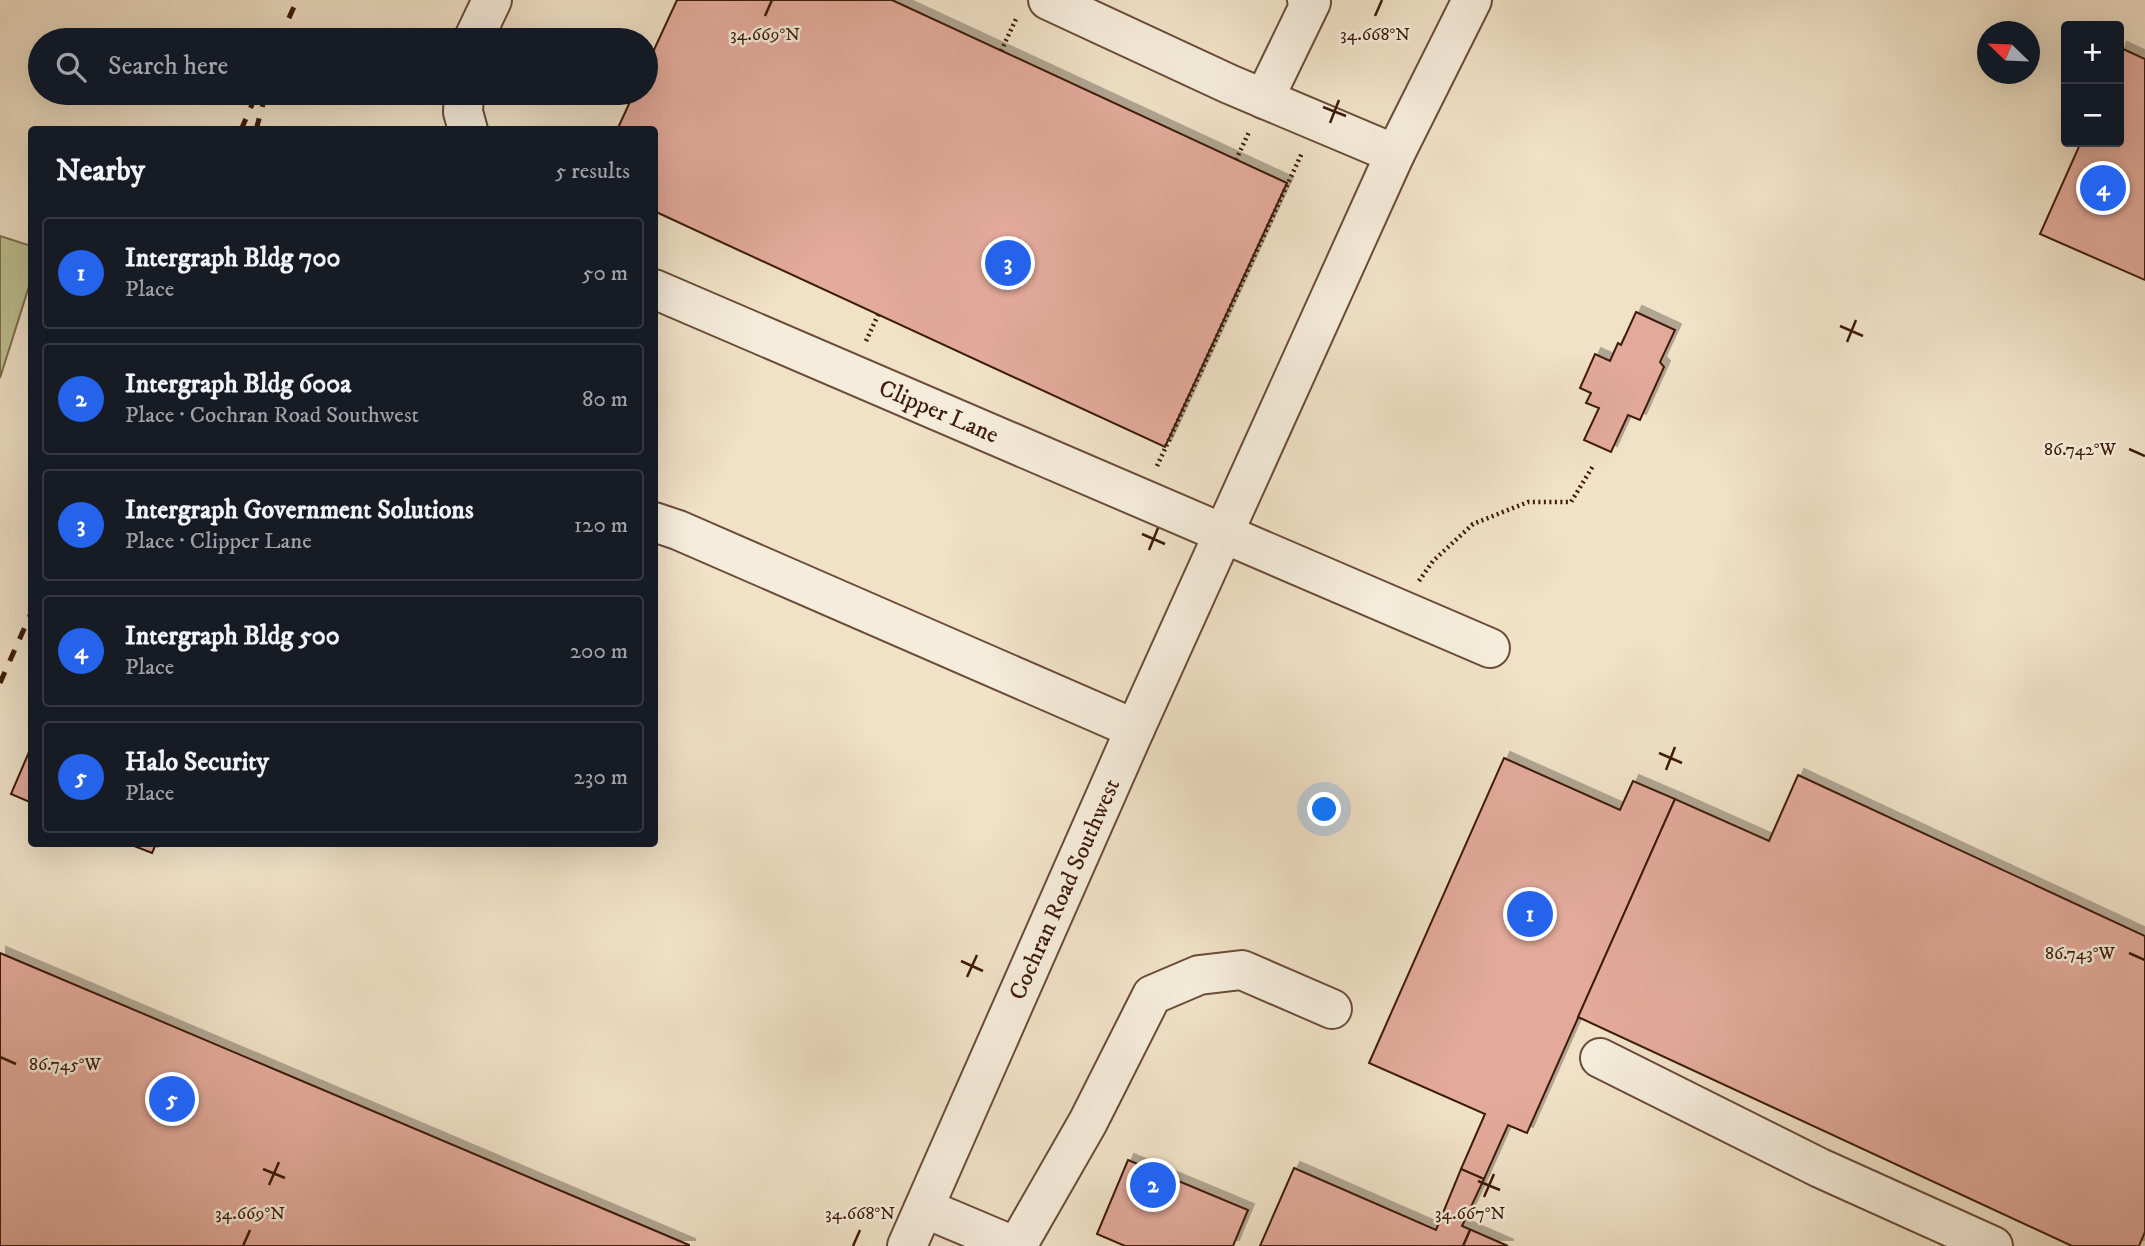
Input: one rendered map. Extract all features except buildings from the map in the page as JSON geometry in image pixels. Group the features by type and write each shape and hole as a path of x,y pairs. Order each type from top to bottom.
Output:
{"street":[{"path":"479,28 492,0"},
{"name":"Cochran Road Southwest","path":"907,1246 1135,729 1395,154 1472,0"},
{"path":"1264,99 1310,1"},
{"path":"1034,6 1395,154"},
{"path":"463,105 467,126"},
{"name":"Clipper Lane","path":"658,291 1490,648"},
{"path":"658,523 1135,729"},
{"path":"924,1208 1016,1246 1088,1122 1152,995 1199,975 1242,970 1332,1009"},
{"path":"1600,1058 1820,1168 1993,1246"}],"path":[{"path":"1001,51 1034,6"},
{"path":"1143,498 1317,121"},
{"path":"1398,609 1433,561 1473,524 1528,502 1571,502 1593,466"}],"green space":[{"path":"0,236 28,245 28,289 0,378"}],"railway":[{"path":"284,28 297,0"},
{"path":"243,126 252,105"},
{"path":"257,126 263,105"},
{"path":"0,683 28,620"}],"place":[{"name":"Intergraph Bldg 500","path":"2103,188"},
{"name":"Intergraph Government Solutions","path":"1008,263"},
{"name":"Intergraph Bldg 700","path":"1530,914"},
{"name":"Halo Security","path":"172,1099"},
{"name":"Intergraph Bldg 600a","path":"1153,1185"}]}
